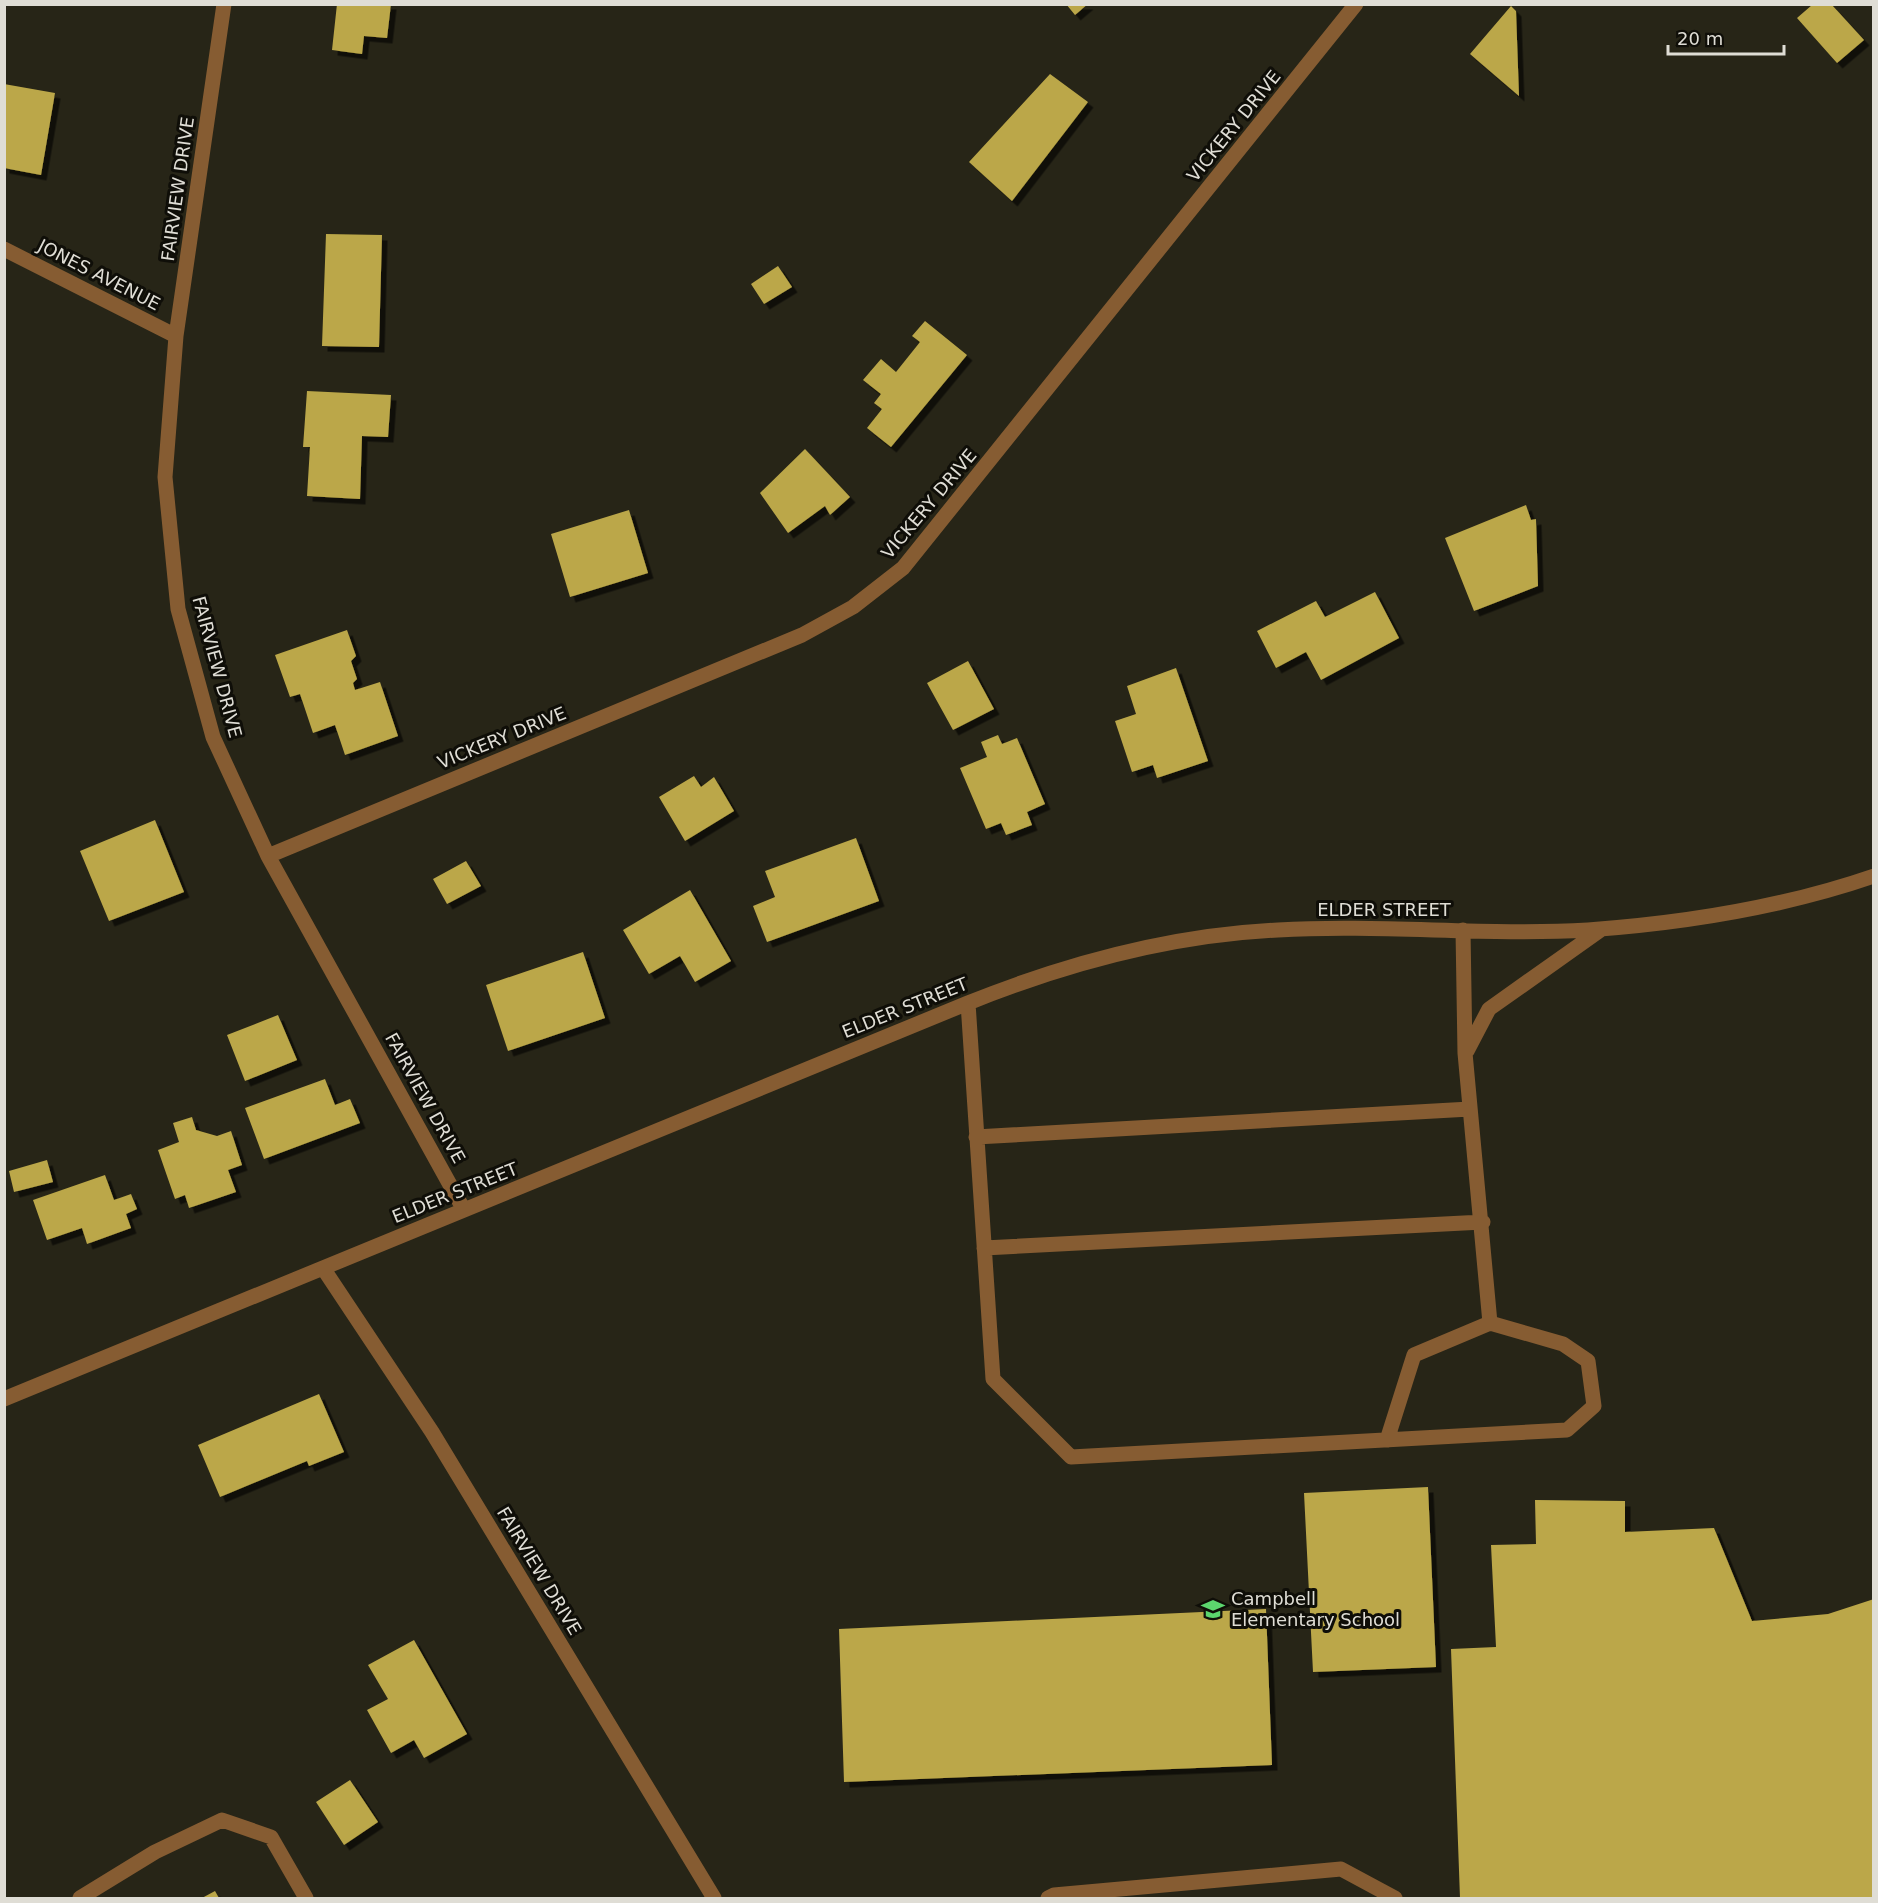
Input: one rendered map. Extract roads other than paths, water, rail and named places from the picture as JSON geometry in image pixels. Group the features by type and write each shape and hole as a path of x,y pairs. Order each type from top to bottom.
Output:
{"street":[{"name":"FAIRVIEW DRIVE","path":"224,4 176,336 165,477 178,609 213,737 268,856 464,1210"},
{"name":"VICKERY DRIVE","path":"268,856 802,635 853,607 895,575 911,559 1356,4"},
{"name":"JONES AVENUE","path":"4,249 176,336"},
{"name":"ELDER STREET","path":"4,1399 968,1003 1088,962 1178,942 1277,930 1604,928 1739,913 1823,894 1874,876"},
{"path":"1465,1053 1489,1009 1604,928"},
{"path":"1463,930 1465,1053 1483,1222 1490,1323"},
{"path":"968,1003 993,1379 1071,1457 1387,1440 1567,1430 1594,1406 1588,1360 1563,1344 1490,1323 1414,1355 1387,1440"},
{"path":"976,1137 1470,1109"},
{"path":"984,1248 1483,1222"},
{"name":"FAIRVIEW DRIVE","path":"323,1268 432,1432 714,1899"},
{"path":"80,1899 154,1852 222,1820 271,1837 306,1899"},
{"path":"1048,1899 1054,1894 1341,1869 1395,1899"}],"place":[{"name":"Campbell Elementary School","path":"1213,1609"}]}
